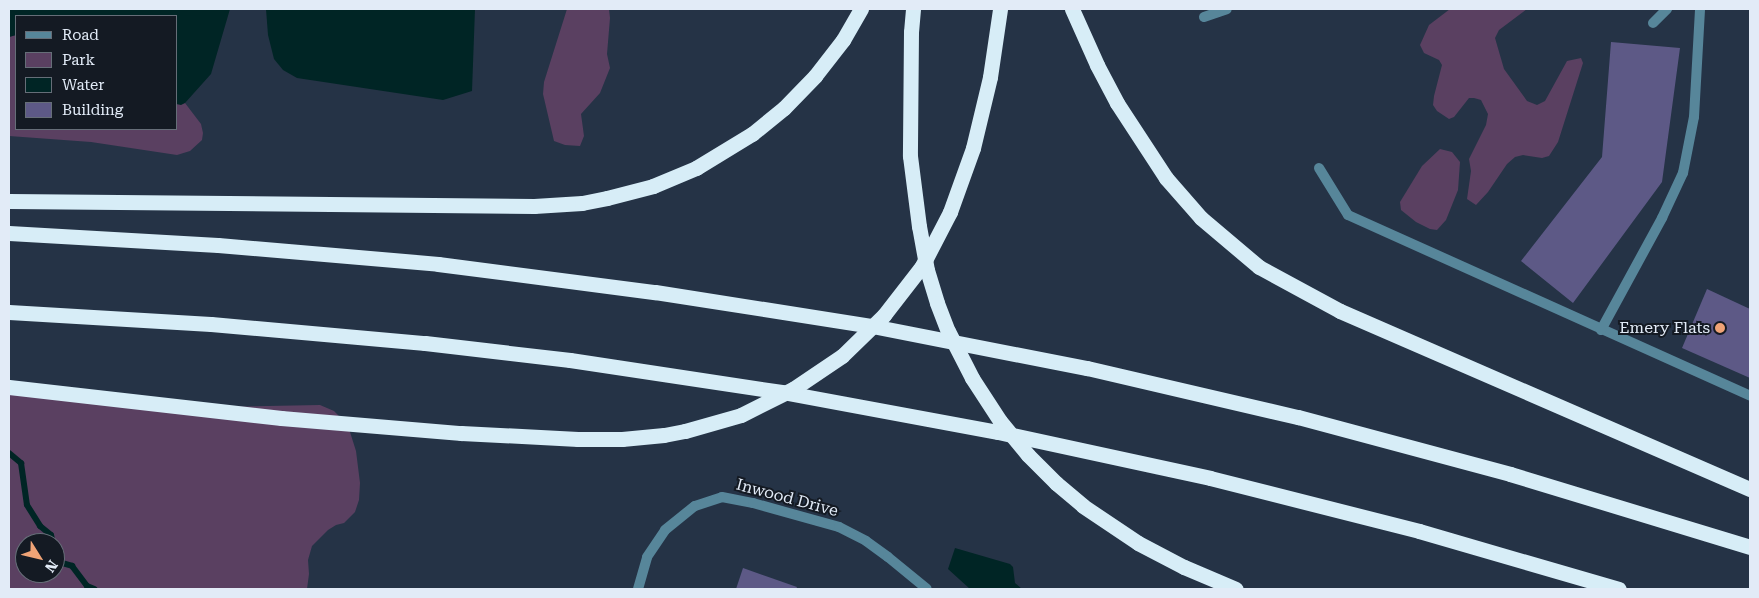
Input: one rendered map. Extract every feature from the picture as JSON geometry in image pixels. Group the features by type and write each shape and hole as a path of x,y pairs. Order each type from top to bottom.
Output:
{"highway":[{"path":"9,201 534,206 582,203 607,198 653,186 696,168 752,134 784,108 815,76 843,40 862,9"},
{"path":"913,9 911,32 910,156 919,226 927,270 938,303 948,331 972,378 1000,421 1028,454 1056,484 1083,506 1138,543 1184,567 1236,589"},
{"path":"9,387 281,418 452,432 578,439 622,439 664,435 685,431 741,414 793,389 842,356 884,316 922,266 950,212 973,148 990,77 1000,9"},
{"path":"1072,9 1097,65 1117,103 1166,178 1202,218 1260,267 1291,286 1340,311 1750,489"},
{"path":"9,232 218,245 438,264 646,290 872,326 1087,368 1298,417 1519,476 1750,547"},
{"path":"9,312 211,324 425,343 570,360 800,395 1068,446 1280,494 1462,543 1619,589"}],"street":[{"path":"1204,17 1227,9"},
{"path":"1653,23 1667,9"},
{"path":"1601,330 1662,218 1683,173 1694,117 1700,9"},
{"path":"1319,168 1348,215 1750,396"},
{"name":"Inwood Drive","path":"638,589 647,557 665,530 695,506 722,497 753,502 840,527 888,557 927,589"}],"green space":[{"path":"567,9 609,9 610,18 607,54 610,68 600,93 581,114 584,136 580,146 565,145 554,141 543,94 544,82"},
{"path":"1450,9 1527,9 1499,30 1495,38 1504,69 1527,101 1537,105 1545,101 1567,61 1581,58 1583,63 1558,142 1549,156 1542,158 1523,155 1515,157 1507,164 1488,192 1476,205 1467,199 1471,171 1469,159 1486,125 1488,114 1481,100 1474,98 1469,98 1454,117 1449,119 1437,111 1433,105 1442,65 1439,60 1424,53 1420,45 1429,25"},
{"path":"15,35 15,130 178,130 178,104 185,103 201,124 202,140 190,151 177,155 91,142 9,136 9,37"},
{"path":"1440,149 1452,152 1460,162 1458,190 1446,220 1437,230 1430,229 1416,222 1401,210 1400,202 1422,166"},
{"path":"9,392 221,407 320,405 334,411 344,421 356,451 360,483 359,500 355,512 344,523 328,530 312,546 308,560 307,589 9,589"}],"water":[{"path":"9,9 230,9 211,74 181,105 178,104 178,15 15,15 15,35 9,37"},
{"path":"266,9 475,9 472,91 443,100 297,78 283,70 274,59 268,35"},
{"path":"955,548 1010,564 1013,567 1015,583 1022,589 970,589 948,569"}],"building":[{"path":"1611,42 1680,48 1662,182 1573,303 1521,261 1602,157"},
{"name":"Emery Flats","path":"1707,289 1750,309 1750,378 1682,348"},
{"path":"743,568 797,587 796,589 736,589"}],"waterway":[{"path":"9,453 21,463 27,505 40,526 49,533"},
{"path":"65,564 72,566 87,586 94,589"}],"place":[{"name":"Emery Flats","path":"1720,328"}]}
